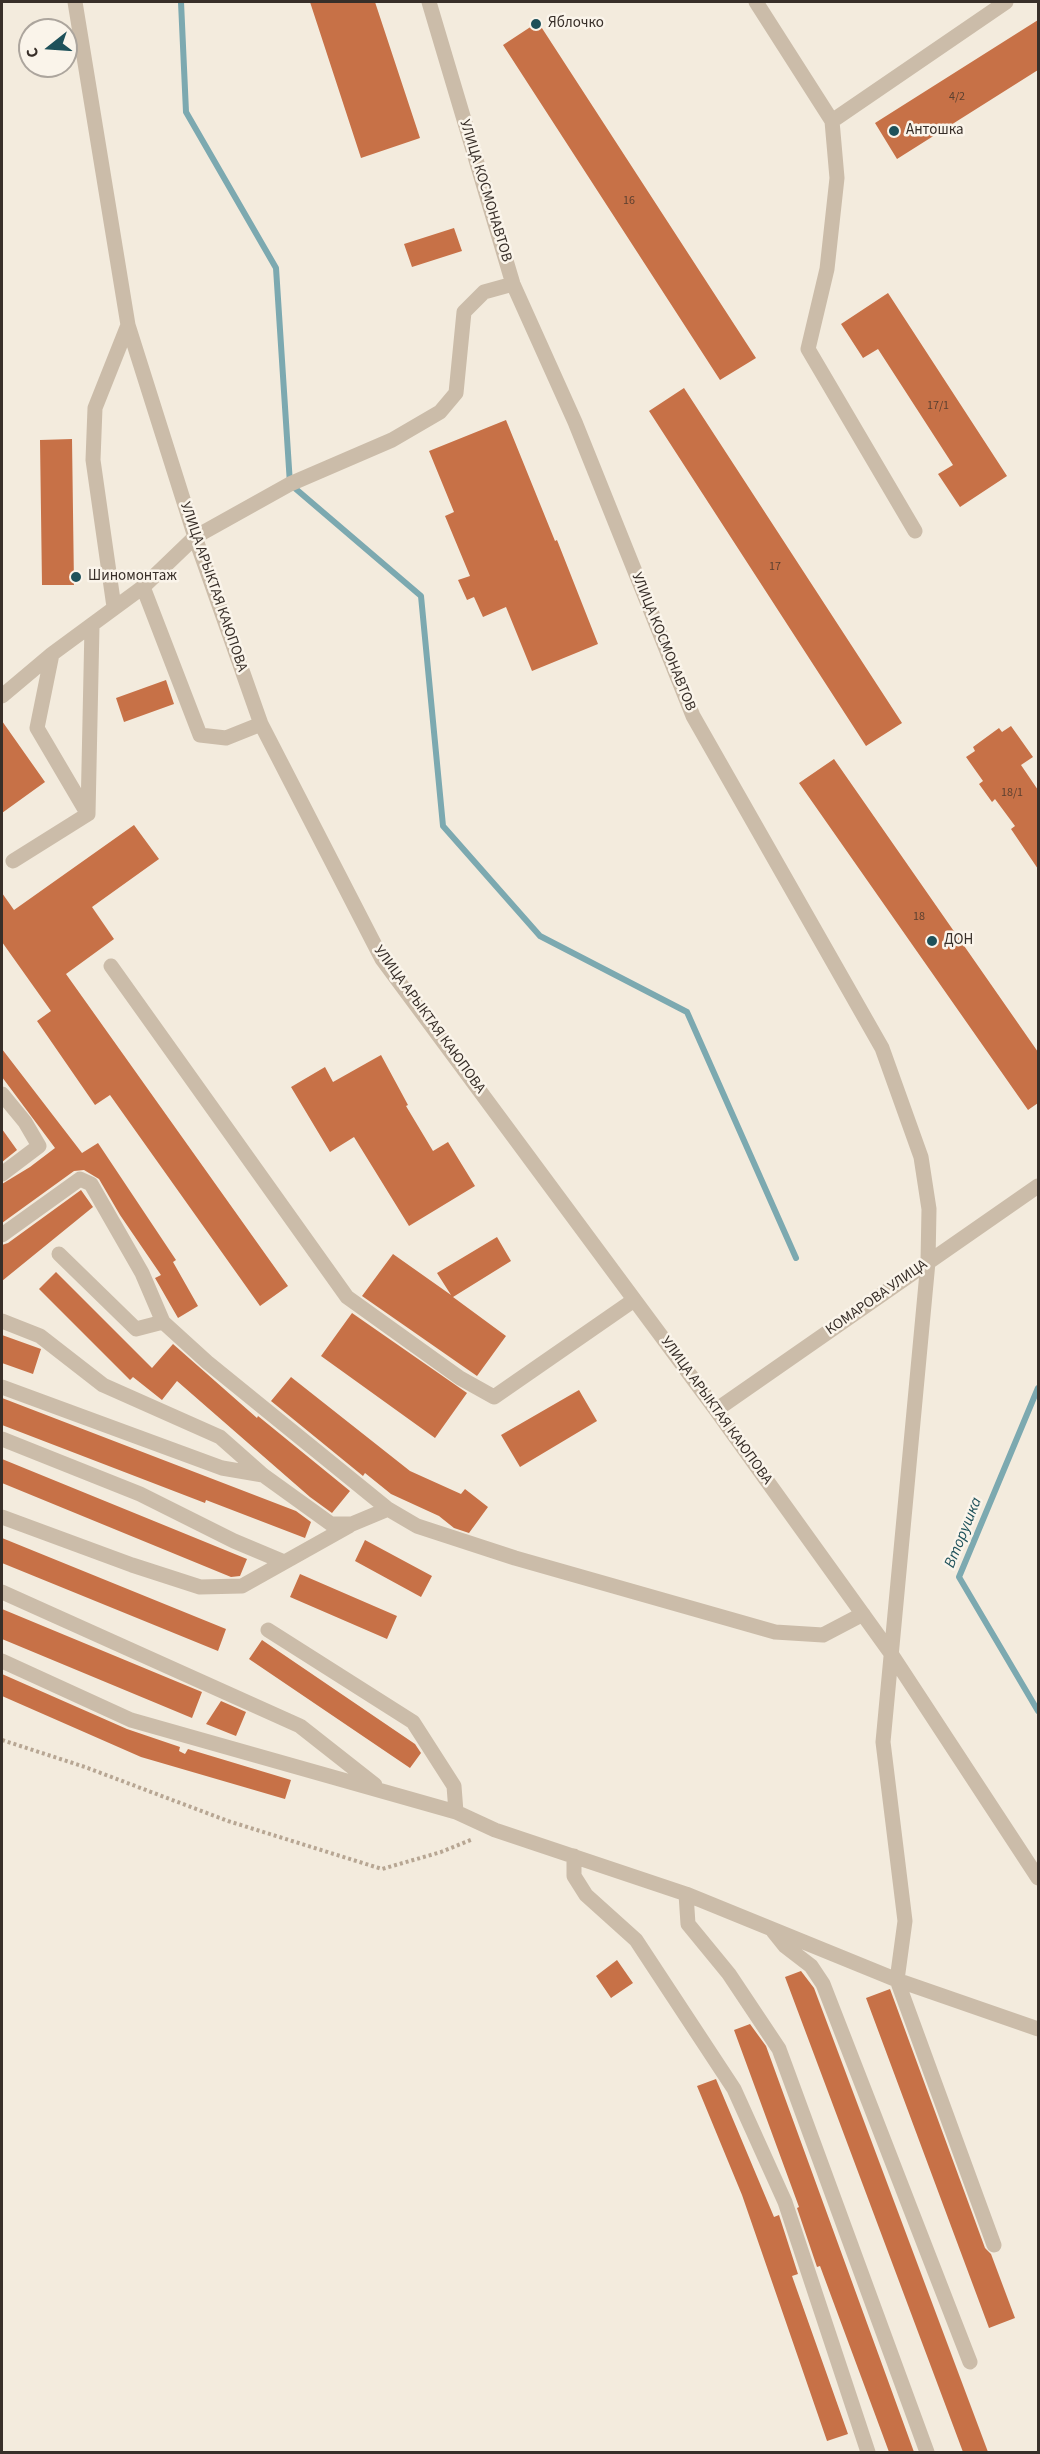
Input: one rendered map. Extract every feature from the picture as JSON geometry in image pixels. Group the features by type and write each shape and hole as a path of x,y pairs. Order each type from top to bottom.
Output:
{"street":[{"name":"УЛИЦА АРЫКТАЯ КАЮПОВА","path":"75,2 128,325 195,537 261,724 382,959 716,1410 863,1614 1038,1878"},
{"name":"УЛИЦА КОСМОНАВТОВ","path":"429,2 513,285 575,422 693,716 882,1048 921,1157 929,1209 928,1262 918,1388 890,1652 883,1742 905,1921 897,1980"},
{"path":"756,2 832,121 837,178 827,269 808,349 915,531"},
{"path":"832,121 1006,2"},
{"path":"2,696 52,654 143,587 195,537 290,484 392,440 440,412 456,393 464,312 484,292 513,285"},
{"path":"114,607 93,459 95,408 128,325"},
{"path":"143,587 200,735 226,738 261,724"},
{"path":"88,814 92,626"},
{"path":"52,654 37,728 88,814"},
{"path":"13,861 88,814"},
{"path":"111,966 347,1297 460,1378 494,1397 634,1300"},
{"path":"2,1094 25,1122 39,1146 2,1174"},
{"path":"2,1234 80,1179 91,1184 142,1273 164,1322 207,1362 388,1509 417,1526 515,1558 775,1632 823,1635 863,1614"},
{"name":"КОМАРОВА УЛИЦА","path":"716,1410 1038,1186"},
{"path":"58,1254 136,1329 164,1322"},
{"path":"2,1322 40,1336 103,1385 220,1437 263,1475 332,1524 352,1524"},
{"path":"2,1387 222,1468 263,1475"},
{"path":"2,1439 141,1494 234,1541 284,1562"},
{"path":"2,1517 132,1565 200,1587 242,1586 352,1524 388,1509"},
{"path":"2,1592 300,1726 382,1791"},
{"path":"268,1630 413,1722 454,1786 456,1812"},
{"path":"2,1661 131,1720 456,1812 495,1830 686,1894 897,1980 1038,2029"},
{"path":"574,1856 574,1876 586,1895 636,1940 734,2089 785,2202 868,2452"},
{"path":"686,1894 688,1924 729,1974 779,2049 927,2452"},
{"path":"771,1928 785,1946 811,1966 823,1984 970,2362"},
{"path":"897,1980 994,2245"}],"path":[{"path":"2,1740 85,1767 228,1821 382,1869 441,1852 495,1830"}],"building":[{"path":"310,2 375,2 420,138 361,158"},
{"path":"1038,20 1038,70 897,159 875,123"},
{"path":"538,22 756,358 720,380 503,45"},
{"path":"454,228 462,251 412,267 404,244"},
{"path":"888,293 1007,476 960,507 938,474 953,465 878,349 863,358 841,324"},
{"path":"684,388 902,723 866,746 649,411"},
{"path":"506,420 598,644 532,671 506,607 483,617 474,597 467,600 458,580 470,576 445,516 454,512 429,451"},
{"path":"72,439 74,585 42,585 40,440"},
{"path":"166,680 174,704 124,722 116,698"},
{"path":"2,721 45,782 2,813"},
{"path":"1011,726 1033,757 1021,765 1038,790 1038,869 1011,829 1015,826 995,799 992,802 979,784 983,781 966,757 975,751 973,747 999,728 1002,732"},
{"path":"834,759 1038,1052 1038,1103 1028,1110 799,783"},
{"path":"134,825 159,859 92,907 114,939 66,974 288,1286 260,1306 110,1095 95,1105 37,1021 51,1011 2,942 2,893 14,910"},
{"path":"2,1049 82,1153 98,1143 176,1260 173,1262 198,1306 178,1318 155,1278 161,1275 120,1215 99,1179 84,1170 74,1171 2,1223 2,1184 55,1148 2,1077"},
{"path":"381,1055 408,1105 406,1106 433,1151 448,1142 475,1186 409,1226 354,1137 330,1152 291,1087 325,1067 333,1082"},
{"path":"2,1129 17,1150 2,1162"},
{"path":"81,1190 93,1207 2,1281 2,1245"},
{"path":"497,1237 511,1261 453,1297 506,1336 477,1376 362,1296 393,1254 451,1295 437,1273"},
{"path":"56,1272 152,1368 173,1344 257,1418 258,1416 350,1491 332,1513 310,1497 177,1381 162,1400 133,1377 130,1380 39,1289"},
{"path":"352,1313 467,1393 435,1438 321,1356"},
{"path":"2,1335 41,1349 33,1374 2,1363"},
{"path":"291,1377 410,1471 461,1494 465,1489 488,1507 469,1533 454,1528 439,1516 391,1494 365,1473 363,1476 271,1401"},
{"path":"579,1390 597,1421 520,1467 501,1435"},
{"path":"2,1398 296,1511 311,1522 305,1538 206,1500 205,1503 2,1425"},
{"path":"2,1459 247,1559 240,1576 231,1577 2,1483"},
{"path":"2,1538 226,1629 218,1651 2,1563"},
{"path":"365,1540 432,1576 421,1597 355,1561"},
{"path":"300,1574 397,1616 387,1639 290,1597"},
{"path":"2,1609 202,1692 192,1718 2,1639"},
{"path":"262,1640 415,1744 421,1753 410,1768 249,1659"},
{"path":"2,1674 127,1729 180,1747 179,1751 185,1754 188,1749 291,1780 285,1799 141,1757 2,1696"},
{"path":"221,1701 246,1712 236,1736 206,1724"},
{"path":"617,1960 633,1983 611,1998 596,1976"},
{"path":"801,1971 814,1988 988,2452 963,2452 785,1977"},
{"path":"890,1989 985,2248 991,2254 1015,2318 989,2328 866,1998"},
{"path":"750,2024 766,2046 914,2452 889,2452 820,2266 817,2267 797,2208 799,2207 734,2030"},
{"path":"716,2079 774,2217 779,2215 798,2274 792,2276 848,2434 827,2441 742,2195 697,2086"}],"waterway":[{"path":"181,2 186,112 276,268 290,484 421,596 443,826 540,936 687,1012 796,1258"},
{"name":"Вторушка","path":"1038,1388 959,1577 1038,1711"}],"place":[{"name":"Яблочко","path":"536,24"},
{"name":"Антошка","path":"894,131"},
{"name":"Шиномонтаж","path":"76,577"},
{"name":"ДОН","path":"932,941"}]}
